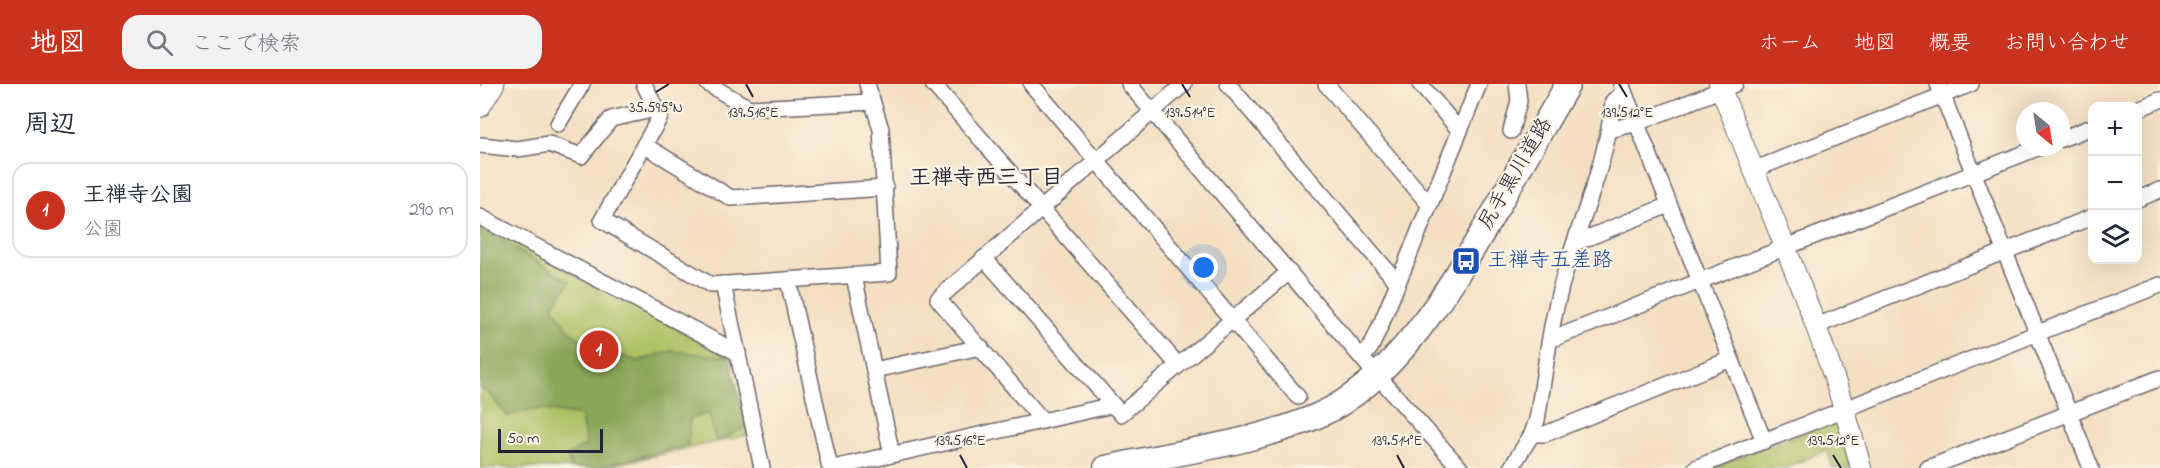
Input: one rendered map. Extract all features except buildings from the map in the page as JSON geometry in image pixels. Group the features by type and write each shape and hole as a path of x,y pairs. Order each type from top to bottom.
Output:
{"main road":[{"name":"尻手黒川道路","path":"1106,468 1284,429 1320,415 1355,394 1370,366 1410,339 1443,296 1568,84"}],"street":[{"path":"480,107 494,84"},
{"path":"558,124 582,84"},
{"path":"644,84 660,117 602,220 711,285 889,273 881,129 867,84"},
{"path":"708,84 749,108 872,102"},
{"path":"933,84 1178,365"},
{"path":"1031,84 1298,397"},
{"path":"1129,84 1460,468"},
{"path":"1043,421 938,299 1184,84"},
{"path":"1228,84 1397,282"},
{"path":"1326,84 1428,203"},
{"path":"1420,84 1459,130"},
{"path":"1370,366 1371,347 1428,203 1479,84"},
{"path":"1511,131 1519,101 1517,84"},
{"path":"1753,170 1940,90 1971,84"},
{"path":"1622,86 1764,441"},
{"path":"1511,468 1532,434 1537,420 1553,316 1575,243 1592,197 1610,130 1613,101 1621,95 1622,86"},
{"path":"1610,130 1637,123 1725,86 1753,170 1816,326 1846,409 1861,468"},
{"path":"1940,90 2091,468"},
{"path":"2142,107 2160,100"},
{"path":"480,145 518,149 549,144 581,156 611,119 656,109"},
{"path":"2070,135 2088,128"},
{"path":"644,144 731,198 885,188"},
{"path":"1550,340 2017,156"},
{"path":"2142,197 2160,190"},
{"path":"1575,243 1670,205"},
{"path":"480,217 738,353"},
{"path":"1816,326 2088,219"},
{"path":"984,258 1120,414 1289,272"},
{"path":"854,276 891,455"},
{"path":"788,280 831,468 1113,405"},
{"path":"723,284 762,468"},
{"path":"1695,468 2160,285"},
{"path":"874,370 981,347"},
{"path":"1532,434 1545,434 1731,359"},
{"path":"1928,468 2160,378"}],"green space":[{"path":"480,222 730,357 748,435 599,468 480,468"},
{"path":"480,228 570,281 553,306 567,328 588,346 638,361 671,351 730,357 746,427 716,442 709,413 690,419 688,445 596,468 571,468 567,456 586,445 581,416 539,409 507,416 487,391 480,389"},
{"path":"1834,420 1839,423 1851,468 1833,468 1827,450 1785,468 1711,468"}],"place":[{"name":"王禅寺五差路","path":"1466,261"},
{"name":"王禅寺公園","path":"599,350"}],"district":[{"name":"王禅寺西三丁目","path":"986,179"}]}
